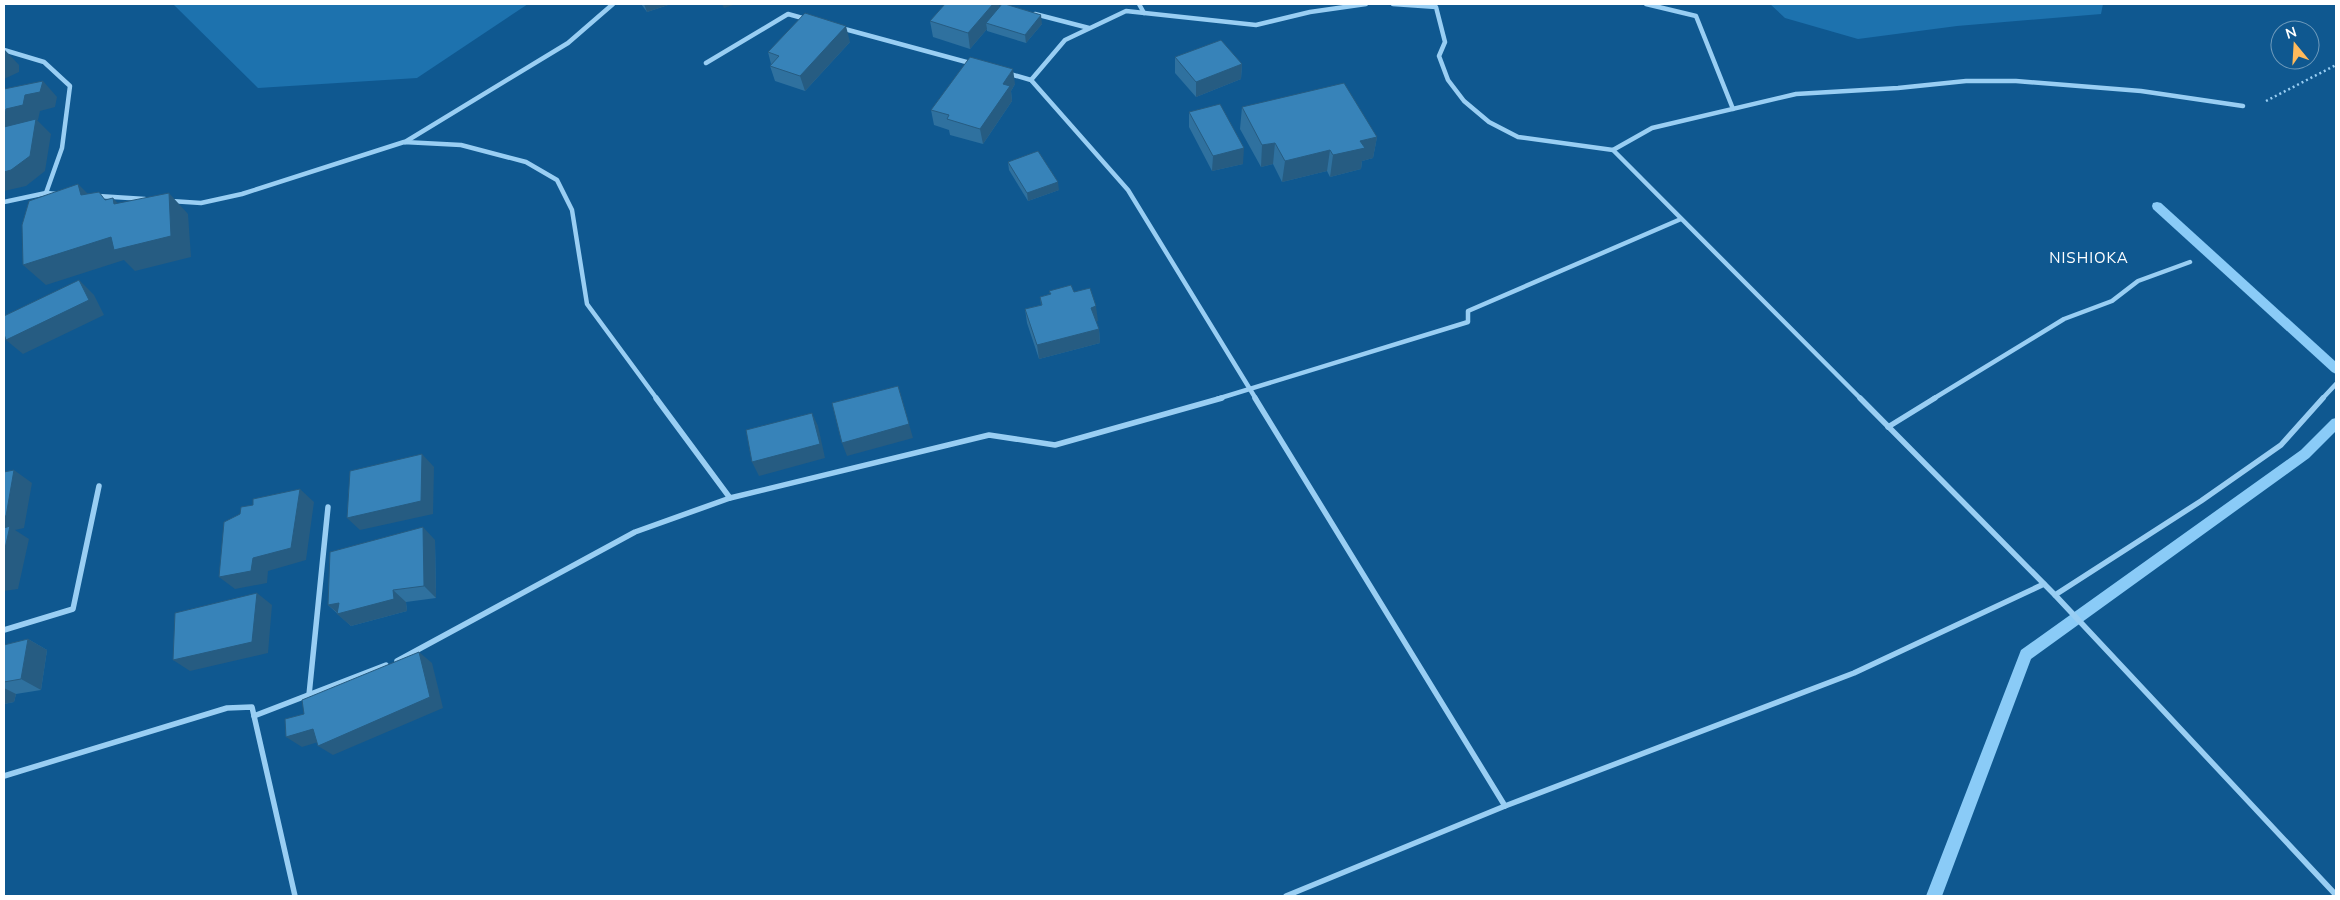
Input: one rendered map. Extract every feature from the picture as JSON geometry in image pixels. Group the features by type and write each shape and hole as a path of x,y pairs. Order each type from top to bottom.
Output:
{"street":[{"path":"162,200 201,203 242,194 404,142 568,43 612,4"},
{"path":"1140,4 1144,13"},
{"path":"1030,80 1065,40 1126,11 1256,25 1310,12 1366,4"},
{"path":"1393,4 1436,7 1445,42 1439,56 1448,80 1464,101 1489,122 1518,137 1613,150 1652,128 1796,94 1898,88 1966,81 2016,81 2141,91 2243,106"},
{"path":"1646,4 1696,16 1733,109"},
{"path":"706,63 788,14 816,21"},
{"path":"1033,14 1089,28"},
{"path":"834,26 974,65"},
{"path":"4,50 44,62 70,86 62,148 46,193"},
{"path":"1002,72 1030,80 1128,190 1505,806"},
{"path":"404,142 461,145 526,162 557,180 572,210 587,304 730,498"},
{"path":"1613,150 2070,610 2336,895"},
{"path":"4,202 46,193 65,194"},
{"path":"94,196 152,200"},
{"path":"254,716 397,661 635,532 730,498 989,435 1055,445 1252,390 1468,322 1468,311 1681,219"},
{"path":"1888,428 2064,320 2112,301 2138,281 2190,262"},
{"path":"2055,595 2201,501 2281,445 2336,384"},
{"path":"4,630 72,609 100,486"},
{"path":"309,695 328,506"},
{"path":"1286,896 1505,806 1854,673 2044,584"},
{"path":"4,776 227,708 252,707 294,896"}],"path":[{"path":"2243,106 2266,101 2336,65"}],"shaded area":[{"path":"173,4 528,4 417,78 258,88"},
{"path":"1770,4 2103,4 2101,14 1957,26 1858,39 1785,18"}],"building":[{"path":"945,4 993,4 968,33 930,21"},
{"path":"1002,4 1041,15 1025,35 986,23"},
{"path":"805,13 846,26 800,76 770,66 779,56 768,52"},
{"path":"1221,40 1242,64 1196,82 1175,57"},
{"path":"970,57 1013,69 1003,84 1010,86 980,129 947,119 949,115 931,110"},
{"path":"43,81 40,92 25,95 23,105 6,109 4,122 4,89"},
{"path":"1344,83 1377,137 1360,141 1365,148 1333,155 1330,150 1285,161 1275,143 1262,145 1242,107"},
{"path":"1220,104 1244,148 1213,156 1189,112"},
{"path":"36,119 30,156 11,170 4,172 4,127"},
{"path":"1038,151 1058,182 1027,193 1008,162"},
{"path":"78,184 81,195 99,192 105,200 113,198 114,204 169,193 171,236 114,250 111,237 23,265 22,225 29,201"},
{"path":"79,280 89,300 6,340 4,316"},
{"path":"1071,285 1074,292 1090,288 1096,306 1091,308 1099,329 1037,345 1025,309 1042,305 1040,297 1051,294 1049,291"},
{"path":"898,386 909,424 842,443 832,403"},
{"path":"812,413 820,444 752,462 746,430"},
{"path":"422,454 421,501 347,518 350,471"},
{"path":"14,470 6,516 4,516 4,472"},
{"path":"300,489 291,548 253,558 251,571 219,577 224,522 240,514 241,507 253,505 253,499"},
{"path":"10,526 4,553 4,528"},
{"path":"423,527 424,586 393,590 394,599 337,614 339,603 328,605 330,552"},
{"path":"257,593 252,642 173,660 175,613"},
{"path":"28,639 21,679 4,682 4,645"},
{"path":"419,652 430,697 318,746 313,729 286,737 285,719 304,714 302,700"}],"waterway":[{"path":"2157,206 2336,369"},
{"path":"1934,896 2026,655 2305,454 2336,423"}],"district":[{"name":"NISHIOKA","path":"2089,258"}]}
